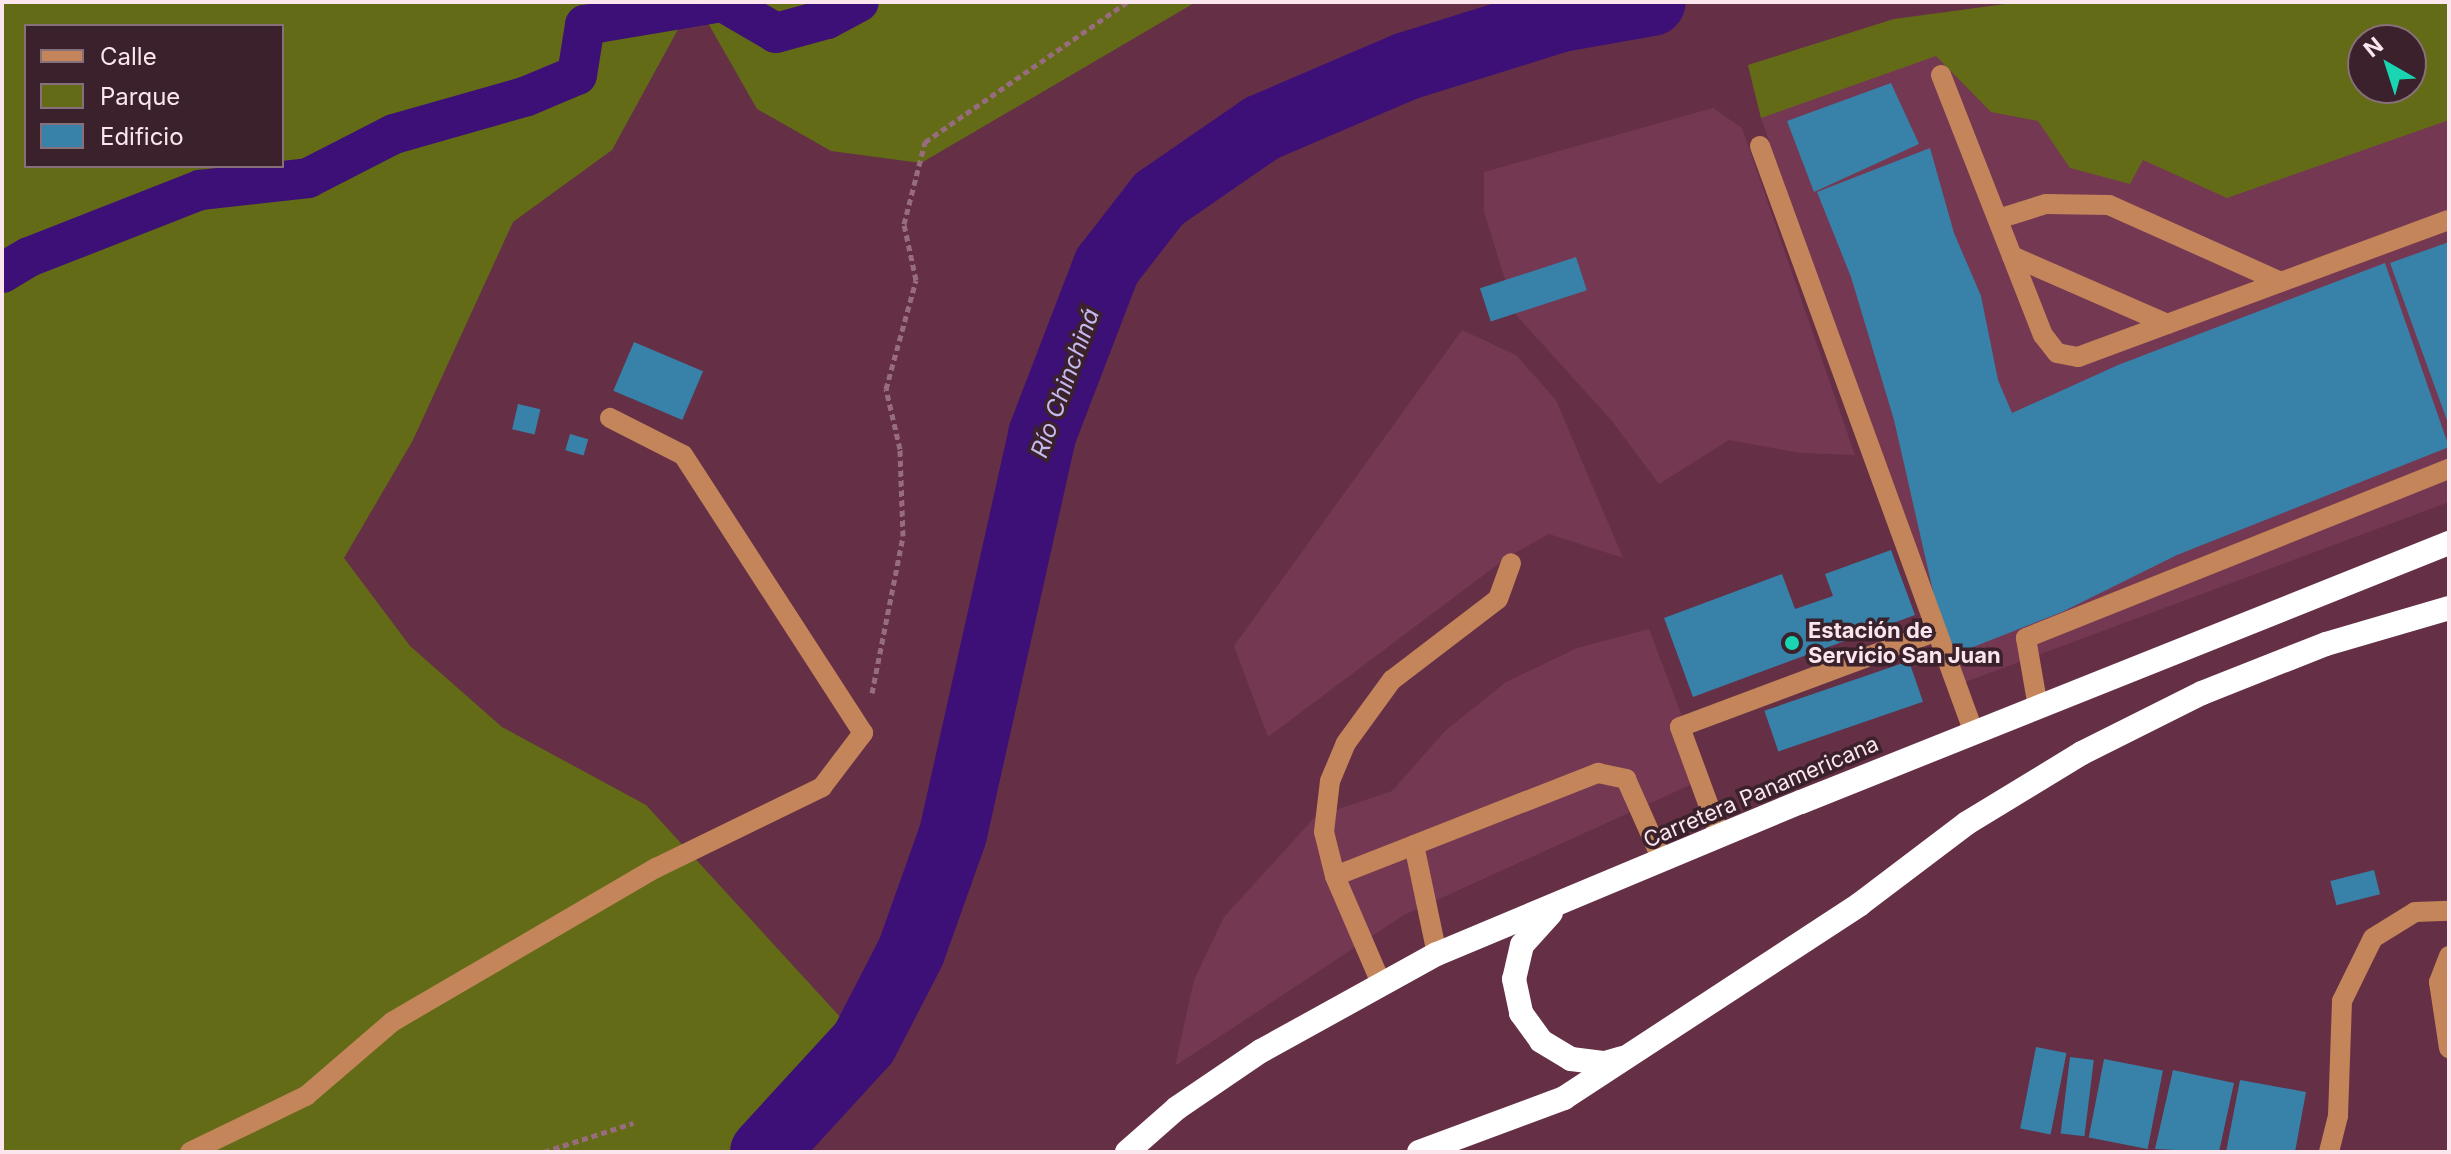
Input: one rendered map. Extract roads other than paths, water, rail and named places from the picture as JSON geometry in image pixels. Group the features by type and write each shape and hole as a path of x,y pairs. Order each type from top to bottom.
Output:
{"highway":[{"name":"Carretera Panamericana","path":"1127,1152 1177,1108 1261,1051 1437,954 1574,900 1720,836 2449,543"},
{"path":"1419,1152 1564,1098 1638,1053 1860,904 1967,823 2082,753 2202,693 2326,644 2449,608"},
{"path":"1574,900 1544,917 1522,945 1514,979 1521,1013 1541,1041 1571,1059 1605,1063 1638,1053"}],"street":[{"path":"1941,75 2043,335 2057,353 2078,357 2449,220"},
{"path":"1760,146 1974,733"},
{"path":"1998,219 2046,204 2109,205 2281,282"},
{"path":"2012,256 2168,324"},
{"path":"190,1152 306,1096 392,1022 656,868 822,787 863,733 683,455 610,418"},
{"path":"2038,707 2026,638 2449,469"},
{"path":"1381,983 1335,876 1324,832 1330,781 1346,743 1392,680 1498,599 1511,563"},
{"path":"1720,836 1680,727 1937,631"},
{"path":"1335,876 1598,773 1626,779 1662,860"},
{"path":"1414,845 1437,954"},
{"path":"2329,1152 2338,1116 2342,1001 2373,938 2415,912 2449,911"},
{"path":"2449,956 2439,982 2449,1048"}],"waterway":[{"path":"2,273 29,257 200,190 308,178 394,134 527,96 577,75 585,25 723,2 776,33 827,19 859,2"},
{"name":"Río Chinchiná","path":"764,1152 864,1043 911,952 953,834 1042,435 1107,266 1159,199 1262,128 1407,66 1561,18 1652,2"}],"place":[{"name":"Estación de Servicio San Juan","path":"1792,643"}]}
